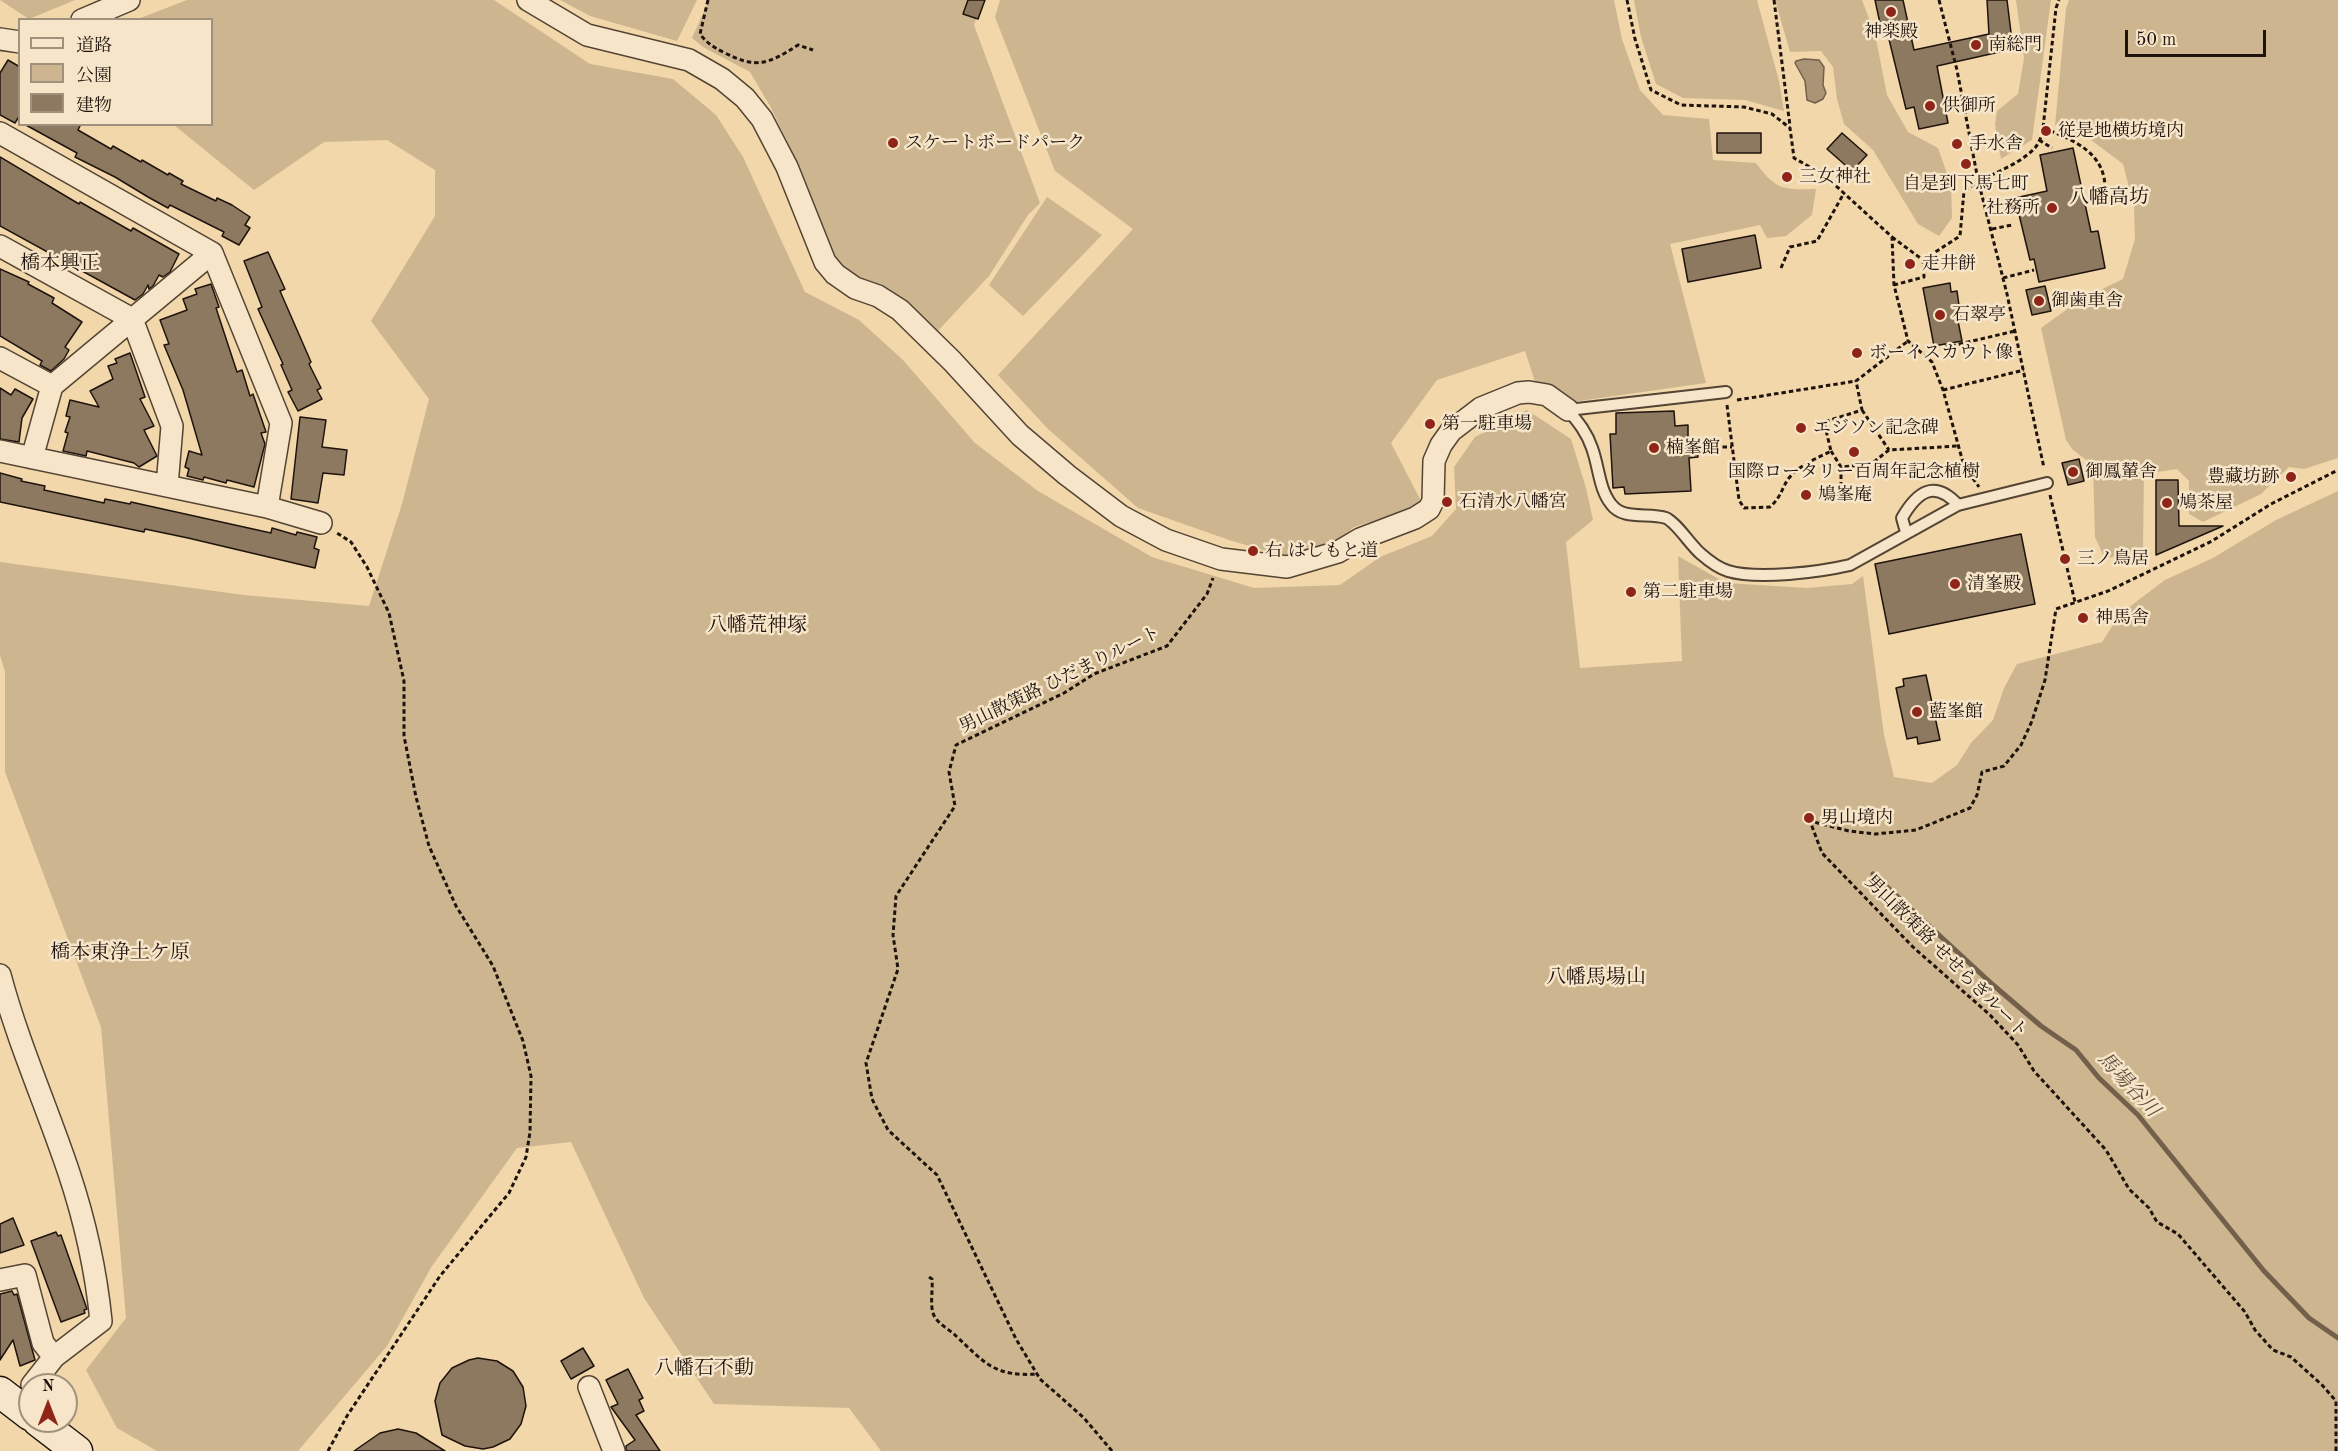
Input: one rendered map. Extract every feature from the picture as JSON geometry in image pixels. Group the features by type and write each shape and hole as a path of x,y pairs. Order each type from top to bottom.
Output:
{"street":[{"path":"87,18 129,0"},
{"path":"528,0 586,35 689,60 722,79 745,98 762,118 787,167 825,262 835,274 855,288 878,296 900,310 1020,435 1120,516 1166,540 1221,559 1287,567 1338,552 1360,539 1415,518 1429,509 1433,501 1434,461 1441,445 1451,431 1481,408 1518,393 1529,392 1547,395 1568,410"},
{"path":"0,39 18,42"},
{"path":"0,133 212,253 281,423 267,507"},
{"path":"0,246 132,319 172,426 167,486"},
{"path":"32,458 52,386 212,253"},
{"path":"0,358 52,386"},
{"path":"0,451 267,507 321,522"},
{"path":"0,975 12,1020 70,1174 96,1277 101,1321 54,1357 41,1373"},
{"path":"0,1280 25,1275 43,1343 54,1357"},
{"path":"589,1387 614,1451"},
{"path":"57,1433 77,1451"}],"lane":[{"path":"1568,410 1726,392"},
{"path":"1568,410 1584,429 1592,449 1604,495 1612,507 1624,513 1670,519 1699,553 1713,564 1728,571 1771,574 1831,570 1850,565 1905,532 1958,505 2047,483"},
{"path":"1905,532 1902,518 1913,500 1925,493 1938,491 1949,496 1958,505"}],"path":[{"path":"708,0 700,34 708,44 739,61 773,60 798,45 813,50"},
{"path":"1627,0 1635,39 1651,90 1681,105 1744,107 1772,114 1790,128"},
{"path":"1774,0 1794,158 1824,175 1892,237 1923,260"},
{"path":"1939,0 1957,70 1978,180 1992,229 2075,602 2108,591 2212,541 2271,504 2338,470"},
{"path":"1923,260 1960,236 1964,191 1978,180 2008,166 2035,149 2043,128 2056,8 2059,0"},
{"path":"2043,128 2086,147 2098,163 2106,180 2105,192"},
{"path":"2039,140 2052,148"},
{"path":"1781,268 1790,248 1817,241 1844,193"},
{"path":"1992,229 2012,225"},
{"path":"1892,237 1894,285 1908,341 1932,362 1943,390 1964,466 1987,498"},
{"path":"1894,285 1924,277 1923,260"},
{"path":"2003,278 2034,270"},
{"path":"1947,344 1947,346 2015,331"},
{"path":"1831,451 1809,462 1790,477 1780,498 1770,507 1744,508 1739,500 1727,402 1856,381 1908,341"},
{"path":"1943,390 2024,370"},
{"path":"1856,381 1862,410 1889,450"},
{"path":"1841,485 1840,467 1831,451 1824,422 1862,410"},
{"path":"1840,467 1871,464 1889,450 1958,446"},
{"path":"1700,447 1732,447"},
{"path":"321,522 351,542 367,567 389,613 404,681 404,736 416,797 429,846 456,906 493,966 523,1041 531,1076 530,1132 526,1157 508,1193 440,1276 347,1416 328,1451"},
{"name":"男山散策路 ひだまりルート","path":"1112,1451 1084,1418 1038,1374 1016,1339 937,1175 888,1130 872,1099 866,1063 898,969 893,935 896,896 955,806 949,772 956,745 1064,693 1094,674 1167,646 1207,594 1221,559"},
{"name":"男山散策路 せせらぎルート","path":"2075,602 2056,609 2045,680 2037,699 2032,721 2020,745 2004,766 1982,772 1977,795 1970,808 1916,830 1875,834 1849,831 1810,821 1822,853 1913,947 1990,1015 2018,1045 2034,1071 2106,1150 2129,1189 2149,1208 2157,1222 2178,1234 2245,1312 2255,1330 2273,1350 2290,1357 2322,1385 2336,1401 2336,1451"},
{"path":"929,1277 932,1284 933,1312 940,1323 974,1354 995,1369 1011,1373 1038,1374"}],"green space":[{"path":"0,0 75,0 31,18 27,18"},
{"path":"187,0 494,0 590,64 673,79 716,115 743,157 805,292 859,320 903,360 975,443 1038,491 1152,557 1254,588 1340,585 1380,557 1432,536 1456,509 1454,467 1475,437 1527,410 1571,439 1593,520 1566,542 1580,668 1682,661 1678,556 1726,583 1807,588 1852,584 1863,576 1884,735 1894,777 1932,783 1957,765 1971,743 1993,720 2004,688 2017,664 2102,642 2120,614 2165,580 2213,558 2276,520 2338,491 2338,1451 881,1451 849,1408 714,1404 644,1298 571,1142 517,1148 432,1266 387,1346 298,1451 157,1451 117,1428 86,1370 126,1318 101,1027 5,772 5,672 0,655 0,562 244,595 369,606 402,504 429,399 371,321 435,216 435,170 387,140 324,142 254,190 175,126 213,126 213,18 141,18"},
{"path":"560,0 697,0 677,41 590,16"},
{"path":"709,0 983,0 974,25 1040,203 1028,215 989,276 935,334 832,256 797,171 792,151 750,72 703,47 692,38"},
{"path":"1000,0 1614,0 1622,39 1640,90 1663,115 1709,119 1713,160 1756,163 1769,179 1781,186 1816,189 1812,215 1786,236 1767,238 1760,225 1670,244 1706,383 1572,402 1553,386 1536,385 1525,351 1437,380 1391,443 1421,501 1410,510 1354,527 1335,544 1284,556 1232,541 1138,508 1048,429 998,375 1133,229 1055,171 995,17"},
{"path":"1634,0 1757,0 1779,81 1784,111 1745,100 1683,98 1656,84 1641,37"},
{"path":"1775,0 1862,0 1875,34 1887,95 1908,132 1938,148 1951,185 1952,218 1939,236 1918,224 1873,150 1844,124 1837,99 1833,67 1821,51 1790,52"},
{"path":"2016,0 2051,0 2032,140 2001,159 1995,125 1997,111 2018,94 2024,58"},
{"path":"2069,0 2338,0 2338,458 2304,469 2289,467 2261,494 2203,522 2189,514 2189,481 2177,469 2144,474 2143,548 2105,559 2095,537 2093,465 2073,450 2066,440 2041,328 2080,300 2123,279 2135,239 2134,207 2123,164 2087,137 2055,125 2066,9"},
{"path":"1047,197 1102,235 1023,316 989,285"}],"shaded area":[{"path":"1804,59 1819,60 1824,67 1823,85 1826,93 1823,99 1815,103 1807,100 1805,81 1795,63"}],"building":[{"path":"968,0 985,0 978,19 963,14"},
{"path":"1875,0 1903,0 1914,50 1989,34 1987,0 2007,0 2013,49 1937,66 1948,123 1919,129 1914,107 1906,109 1886,27 1881,28"},
{"path":"8,60 18,66 18,118 15,123 0,115 0,73"},
{"path":"28,126 80,126 78,130 111,149 113,146 141,162 142,160 168,175 169,173 183,181 181,184 216,201 217,198 232,205 250,217 245,225 250,228 239,245 222,236 224,232 170,205 168,208 75,157 77,153"},
{"path":"1717,133 1761,133 1761,153 1717,153"},
{"path":"1842,133 1867,155 1852,171 1827,149"},
{"name":"社務所","path":"2073,148 2091,232 2098,231 2105,268 2039,282 2034,259 2030,260 2015,198 2047,191 2040,155"},
{"path":"0,157 79,204 80,202 131,231 133,228 179,254 170,272 163,277 159,275 153,286 149,289 148,285 143,294 135,300 0,226"},
{"path":"1755,235 1761,268 1688,282 1682,249"},
{"path":"268,252 285,289 280,291 321,388 317,390 322,399 298,411 288,392 292,390 281,365 283,364 258,309 262,307 244,261"},
{"path":"0,269 29,282 28,284 54,298 52,303 82,322 65,347 69,350 64,359 51,371 40,365 42,361 0,336"},
{"name":"石翠亭","path":"1950,283 1951,292 1957,291 1961,320 1958,321 1962,341 1934,346 1923,288"},
{"path":"211,284 219,307 216,308 237,372 242,370 250,396 253,394 266,432 261,433 265,444 254,487 227,480 226,483 204,477 203,480 187,476 189,469 185,467 189,451 202,455 183,390 164,345 169,344 160,320 187,310 183,299 197,294 195,289"},
{"name":"御歯車舎","path":"2045,286 2051,311 2032,315 2026,290"},
{"path":"130,353 145,397 140,399 154,426 144,430 157,456 139,467 134,463 87,451 86,456 63,451 68,433 65,432 70,417 66,416 70,400 99,407 90,391 113,379 108,366 117,363 115,359"},
{"path":"0,388 11,395 15,389 33,399 22,418 19,442 0,439"},
{"name":"楠峯館","path":"1674,411 1675,426 1688,425 1688,439 1697,438 1698,457 1689,458 1691,491 1625,494 1624,487 1613,488 1610,434 1616,434 1616,413"},
{"path":"300,417 326,420 322,447 347,450 344,475 323,473 318,503 291,499"},
{"name":"御鳳輦舎","path":"2079,459 2084,481 2068,485 2062,463"},
{"path":"0,473 22,479 21,481 45,486 44,490 104,503 105,499 130,504 131,502 271,533 272,528 296,535 297,532 317,537 314,548 319,550 315,568 188,538 145,529 144,532 0,502"},
{"name":"鳩茶屋","path":"2156,480 2178,480 2179,526 2223,526 2156,555"},
{"name":"清峯殿","path":"2021,534 2035,604 1889,634 1875,564"},
{"name":"藍峯館","path":"1926,675 1940,740 1918,744 1917,737 1907,739 1896,688 1904,686 1903,679"},
{"path":"13,1218 24,1245 0,1253 0,1224"},
{"path":"56,1232 58,1236 61,1235 87,1309 84,1310 85,1313 61,1322 31,1241"},
{"path":"12,1291 14,1295 17,1294 35,1360 20,1366 13,1340 0,1360 0,1294"},
{"path":"583,1348 594,1366 571,1379 561,1361"},
{"path":"478,1358 497,1361 513,1371 523,1387 526,1406 521,1424 510,1439 483,1449 465,1446 442,1435 435,1401 440,1383 452,1368"},
{"path":"628,1369 643,1398 639,1400 644,1411 636,1415 660,1451 626,1451 626,1446 635,1440 611,1407 618,1404 606,1380"},
{"path":"398,1429 416,1433 445,1451 354,1451 380,1433"}],"waterway":[{"name":"馬場谷川","path":"1873,874 1992,984 2041,1026 2076,1050 2099,1078 2138,1115 2264,1271 2309,1318 2338,1338"}],"place":[{"name":"神楽殿","path":"1891,12"},
{"name":"南総門","path":"1976,45"},
{"name":"供御所","path":"1930,106"},
{"name":"従是地横坊境内","path":"2046,131"},
{"name":"スケートボードパーク","path":"893,143"},
{"name":"手水舎","path":"1957,144"},
{"name":"自是到下馬七町","path":"1966,164"},
{"name":"三女神社","path":"1787,177"},
{"name":"社務所","path":"2052,208"},
{"name":"走井餅","path":"1910,264"},
{"name":"御歯車舎","path":"2039,301"},
{"name":"石翠亭","path":"1940,315"},
{"name":"ボーイスカウト像","path":"1857,353"},
{"name":"第一駐車場","path":"1430,424"},
{"name":"エジソン記念碑","path":"1801,428"},
{"name":"楠峯館","path":"1654,448"},
{"name":"国際ロータリー百周年記念植樹","path":"1854,452"},
{"name":"御鳳輦舎","path":"2073,472"},
{"name":"豊藏坊跡","path":"2291,477"},
{"name":"鳩峯庵","path":"1806,495"},
{"name":"石清水八幡宮","path":"1447,502"},
{"name":"鳩茶屋","path":"2167,503"},
{"name":"右 はしもと道","path":"1253,551"},
{"name":"三ノ鳥居","path":"2065,559"},
{"name":"清峯殿","path":"1955,584"},
{"name":"第二駐車場","path":"1631,592"},
{"name":"神馬舎","path":"2083,618"},
{"name":"藍峯館","path":"1917,712"},
{"name":"男山境内","path":"1809,818"}],"district":[{"name":"八幡高坊","path":"2109,198"},
{"name":"橋本興正","path":"60,264"},
{"name":"八幡荒神塚","path":"757,626"},
{"name":"橋本東浄土ケ原","path":"120,953"},
{"name":"八幡馬場山","path":"1596,978"},
{"name":"八幡石不動","path":"704,1369"}]}
